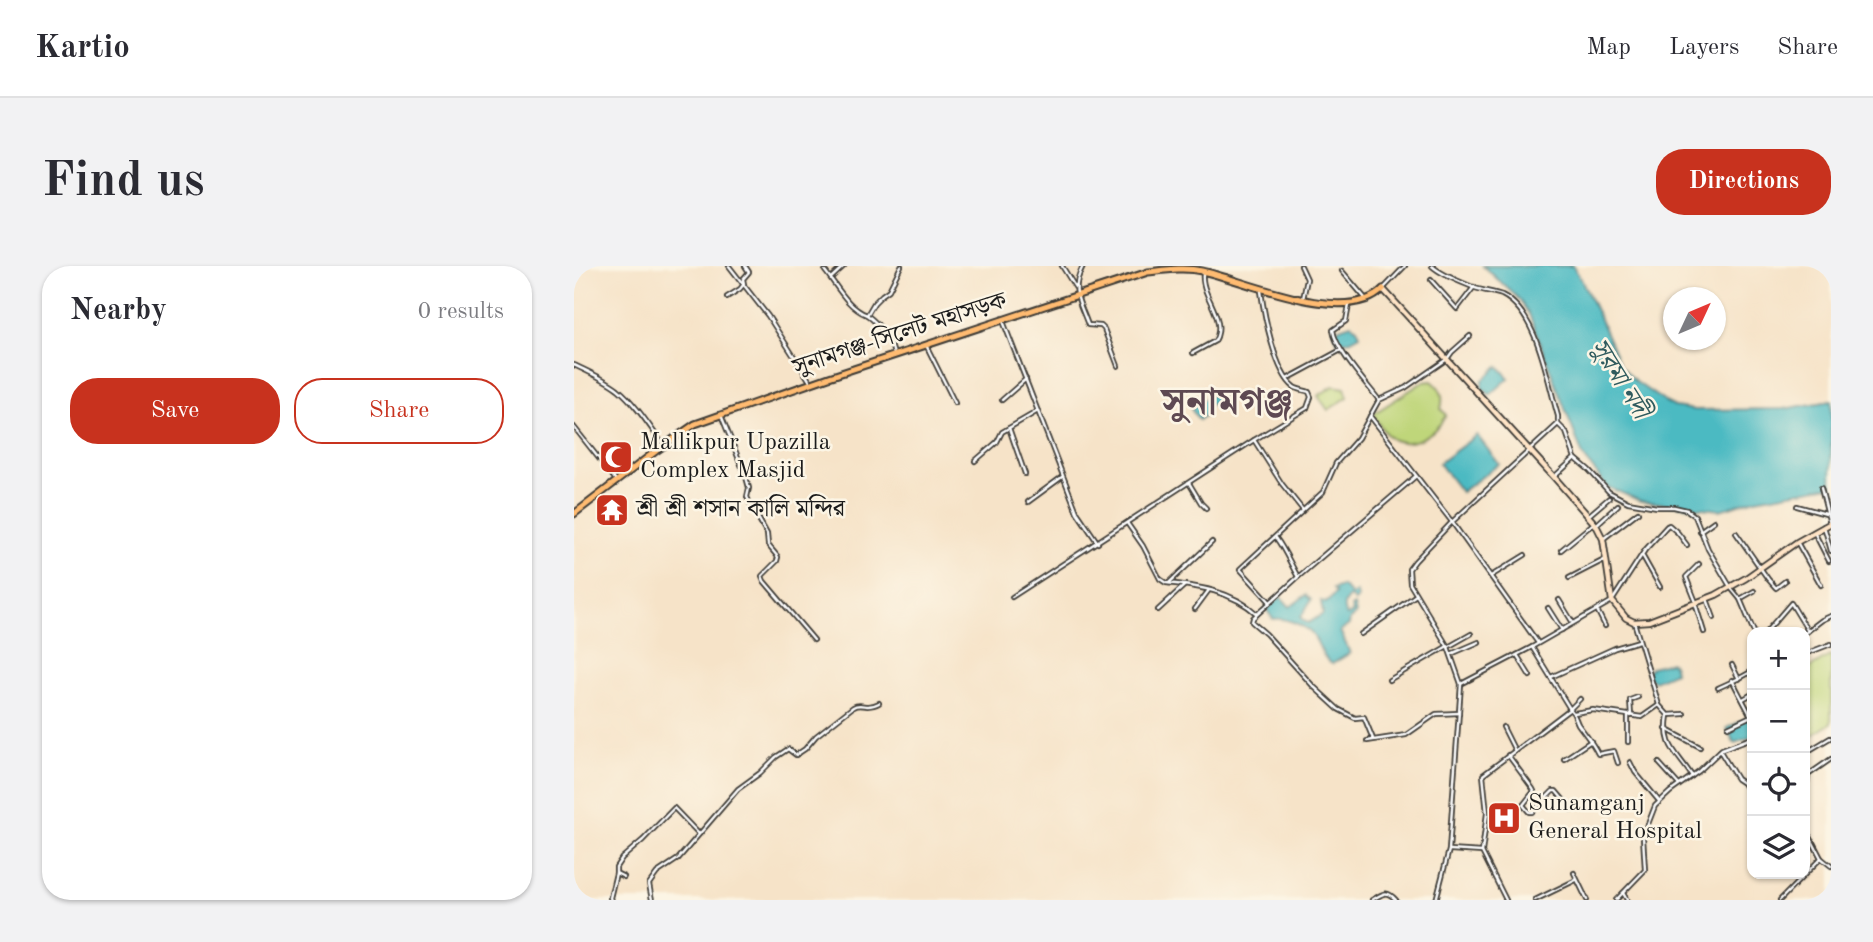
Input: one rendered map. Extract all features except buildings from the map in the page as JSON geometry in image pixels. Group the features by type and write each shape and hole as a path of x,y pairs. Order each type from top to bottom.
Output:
{"main road":[{"name":"সুনামগঞ্জ-সিলেট মহাসড়ক","path":"574,514 695,425 810,383 1148,272 1179,267 1200,269 1321,303 1349,305 1367,301 1383,289"},
{"path":"1383,289 1595,524 1604,540 1612,601 1626,618 1634,622 1648,621 1731,588 1828,524"}],"street":[{"path":"729,266 768,316 810,383"},
{"path":"744,285 743,279 748,272 745,266"},
{"path":"831,278 844,266"},
{"path":"867,315 874,303 889,290 901,266"},
{"path":"1062,266 1075,287 1088,325 1101,326 1104,329 1118,366"},
{"path":"1075,287 1083,266"},
{"path":"1301,266 1307,279 1303,299"},
{"path":"1383,289 1405,266"},
{"path":"1432,266 1437,271 1502,295 1512,302 1528,322 1535,337 1558,415 1558,424 1566,432 1575,458 1609,492 1628,502 1687,510 1695,516 1708,549 1740,599 1752,627"},
{"path":"1193,353 1215,341 1219,332 1217,318 1200,269"},
{"path":"825,271 851,305 867,315 887,334 895,356"},
{"path":"1342,271 1367,301"},
{"path":"1431,280 1457,309 1475,287"},
{"path":"727,297 744,285"},
{"path":"1012,597 1307,408 1310,392 1295,388 1283,373 1269,333 1261,288"},
{"path":"1349,305 1346,321 1333,331 1341,350 1379,400"},
{"path":"1003,319 1077,512 1098,542"},
{"path":"1270,602 1240,569 1323,492 1336,463 1358,438 1379,400 1405,388 1447,359 1470,336"},
{"path":"926,345 956,403"},
{"path":"1287,379 1341,350"},
{"path":"574,365 600,377 619,390 664,446"},
{"path":"1002,400 1026,379"},
{"path":"975,461 997,442 1002,432 1038,411"},
{"path":"721,415 746,477 749,488 747,497 767,534 768,545 778,557 762,576 764,581 814,640"},
{"path":"1370,416 1452,522 1538,643"},
{"path":"1436,900 1449,850 1461,684 1451,654 1410,584 1409,569 1452,522 1558,424"},
{"path":"574,427 617,481"},
{"path":"1009,428 1025,474"},
{"path":"1254,440 1282,484 1303,509"},
{"path":"1554,477 1575,458"},
{"path":"1028,502 1064,476"},
{"path":"1373,739 1364,717 1355,719 1338,709 1252,622 1256,614 1416,476"},
{"path":"1189,483 1206,508"},
{"path":"1821,488 1831,551"},
{"path":"1588,516 1609,498"},
{"path":"1560,550 1618,505"},
{"path":"1797,506 1826,514"},
{"path":"1604,540 1637,512"},
{"path":"1700,531 1714,521"},
{"path":"1127,523 1143,546 1160,579 1218,591 1256,614"},
{"path":"1461,684 1612,601 1642,555 1667,526 1673,528 1687,545"},
{"path":"1814,532 1829,561"},
{"path":"1735,533 1776,588 1785,580"},
{"path":"1275,537 1298,577"},
{"path":"1170,583 1212,542"},
{"path":"1797,542 1821,585"},
{"path":"1491,576 1525,555"},
{"path":"1642,555 1660,587"},
{"path":"1569,578 1606,559"},
{"path":"1699,564 1686,577 1704,632"},
{"path":"1158,610 1185,585"},
{"path":"1195,609 1209,590"},
{"path":"1740,599 1754,591"},
{"path":"1361,634 1416,595"},
{"path":"1707,599 1714,618"},
{"path":"1559,600 1573,623"},
{"path":"1770,627 1791,603 1804,627"},
{"path":"1548,608 1562,630"},
{"path":"1597,610 1605,626"},
{"path":"1810,630 1831,616"},
{"path":"1634,622 1659,705 1668,715"},
{"path":"1389,680 1471,634"},
{"path":"1551,677 1615,648 1639,641"},
{"path":"1451,654 1479,642"},
{"path":"1810,652 1831,644"},
{"path":"1532,647 1598,754 1614,751 1618,763"},
{"path":"1517,655 1530,676"},
{"path":"1732,665 1739,679"},
{"path":"1718,688 1747,674"},
{"path":"1732,680 1747,709"},
{"path":"1628,742 1630,701 1638,696"},
{"path":"1741,699 1747,696"},
{"path":"1506,900 1482,852 1487,813 1483,775 1580,699"},
{"path":"652,900 649,884 652,879 678,859 738,789 781,753 790,749 796,755 805,750 822,731 856,705 868,707 879,703"},
{"path":"1574,713 1593,710 1642,717 1659,705"},
{"path":"1367,741 1406,735 1436,714 1459,713"},
{"path":"1668,715 1684,714"},
{"path":"1668,715 1668,742 1692,776"},
{"path":"1727,727 1747,718"},
{"path":"1503,727 1515,751"},
{"path":"1666,729 1700,747"},
{"path":"1810,750 1830,738"},
{"path":"1616,900 1645,870 1643,837 1660,802 1720,751 1747,740"},
{"path":"1564,759 1591,741"},
{"path":"1720,751 1747,790"},
{"path":"1508,755 1534,791 1523,805 1529,812 1536,809 1553,791 1572,810"},
{"path":"1810,774 1831,760"},
{"path":"1630,762 1660,802"},
{"path":"1659,763 1679,785"},
{"path":"611,900 616,867 622,858 674,808 699,834"},
{"path":"1810,837 1821,858 1831,866"},
{"path":"1449,850 1482,852"},
{"path":"1780,900 1821,858"},
{"path":"616,873 624,877"},
{"path":"1574,873 1587,900"},
{"path":"1535,900 1576,880"},
{"path":"1623,892 1628,900"},
{"path":"1372,900 1389,893 1396,900"}],"green space":[{"path":"1432,381 1441,394 1441,409 1446,415 1442,421 1431,432 1417,440 1402,442 1391,438 1373,414 1423,382"},
{"path":"1333,386 1345,388 1348,397 1328,410 1318,396"},
{"path":"1831,655 1831,723 1810,737 1810,690 1810,668"}],"water":[{"name":"সুরমা নদী","path":"1483,266 1573,266 1620,365 1636,382 1675,407 1695,410 1783,409 1831,401 1831,486 1755,499 1720,510 1641,501 1607,487 1583,456 1529,314 1517,297"},
{"path":"1351,324 1357,328 1360,335 1338,343 1334,331"},
{"path":"1498,366 1509,378 1490,395 1482,388 1482,381"},
{"path":"1218,392 1222,398 1206,407 1208,412 1199,420 1191,409"},
{"path":"1477,435 1499,464 1461,492 1439,463"},
{"path":"1342,586 1352,595 1356,592 1358,597 1355,601 1350,597 1346,601 1345,613 1347,616 1353,613 1351,607 1354,605 1356,613 1350,619 1349,625 1340,631 1350,653 1332,664 1310,632 1292,622 1273,619 1266,609 1281,597 1290,607 1306,595 1311,600 1301,617 1308,623 1323,614 1321,601 1326,603 1336,593 1333,589"},
{"path":"1670,662 1675,672 1654,681 1650,679 1647,673 1651,667"},
{"path":"1747,718 1747,739 1734,743 1727,728"}],"place":[{"name":"Mallikpur Upazilla Complex Masjid","path":"616,457"},
{"name":"শ্রী শ্রী শসান কালি মন্দির","path":"612,510"},
{"name":"Sunamganj General Hospital","path":"1504,818"}],"district":[{"name":"সুনামগঞ্জ","path":"1227,404"}]}
